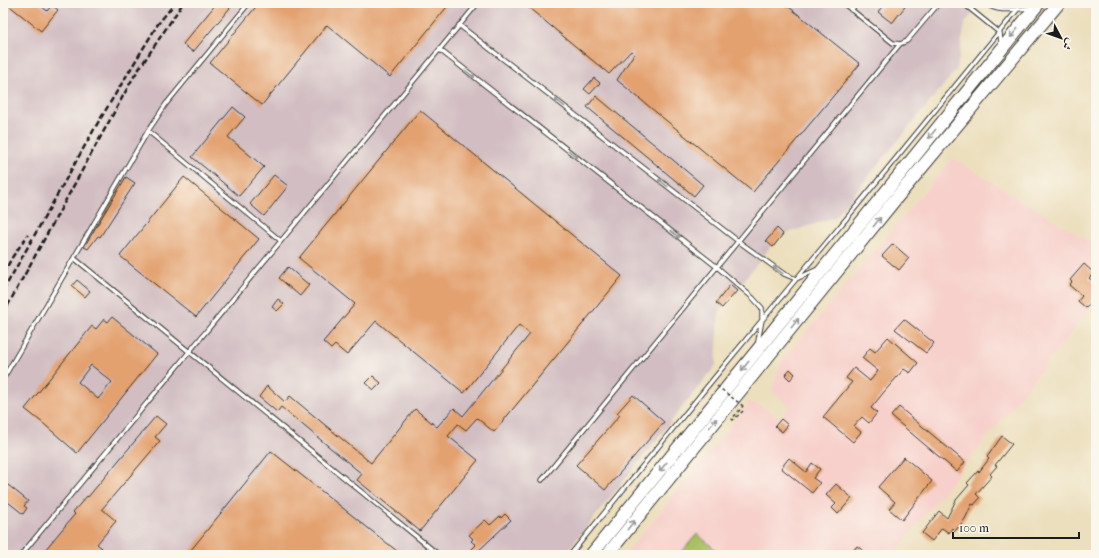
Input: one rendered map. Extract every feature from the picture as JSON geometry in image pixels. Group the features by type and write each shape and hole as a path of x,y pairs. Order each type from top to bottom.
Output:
{"highway":[{"path":"607,555 888,209 1059,3"},
{"path":"591,555 1037,6"}],"lane":[{"path":"3,379 148,131 166,104 249,3"},
{"path":"21,555 478,3"},
{"path":"843,3 893,43 900,44"},
{"path":"851,10 857,3"},
{"path":"542,480 900,44 907,41 939,3"},
{"path":"963,3 1000,33 1002,48"},
{"path":"985,3 991,8 998,10 1037,6"},
{"path":"570,555 762,320 1000,33 1018,9"},
{"path":"460,25 738,241 784,274 796,279 826,266"},
{"path":"440,50 717,267 753,298 762,308 762,320 756,352"},
{"path":"148,131 281,240"},
{"path":"74,258 439,555"}],"path":[{"path":"717,386 743,406 732,419 733,420 743,411"}],"shaded area":[{"path":"3,3 982,3 965,23 957,69 835,217 779,236 719,312 716,365 564,555 3,555"},
{"path":"953,158 1096,246 1096,302 893,555 625,555 750,402 767,409 779,418 790,407 772,390 782,361"}],"green space":[{"path":"697,534 722,555 679,555"}],"building":[{"path":"6,3 38,3 47,11 52,5 58,10 41,31"},
{"path":"217,3 234,3 193,52 183,44"},
{"path":"259,3 450,3 390,77 327,25 262,105 210,63"},
{"path":"523,3 784,3 860,64 753,192 617,80 634,54 631,51 609,74"},
{"path":"885,3 908,3 892,23 878,12"},
{"path":"594,78 600,83 590,94 584,89"},
{"path":"596,96 703,185 694,196 587,107"},
{"path":"233,107 245,117 228,137 264,167 239,196 192,157"},
{"path":"420,110 622,276 494,432 477,418 466,430 458,424 448,436 478,460 420,531 357,480 362,474 281,407 277,412 259,397 267,386 285,402 290,396 371,463 415,409 437,427 454,408 463,416 530,334 519,325 464,393 376,321 347,355 335,345 331,349 323,342 355,304 299,258"},
{"path":"274,175 288,186 264,216 250,204"},
{"path":"126,177 135,183 100,237 98,236 88,249 84,247"},
{"path":"184,177 259,239 196,317 120,256"},
{"path":"777,228 783,234 773,247 766,241"},
{"path":"893,244 909,258 899,270 882,256"},
{"path":"1084,264 1094,273 1089,278 1096,284 1096,288 1093,292 1096,296 1086,308 1078,301 1082,296 1069,285 1072,282 1070,280"},
{"path":"288,267 309,285 300,296 279,278"},
{"path":"77,280 90,291 85,297 72,286"},
{"path":"730,285 737,291 722,308 716,303"},
{"path":"278,299 284,304 277,311 272,307"},
{"path":"112,317 157,354 77,453 25,409 92,326 96,329 104,319 108,322","holes":["91,365 112,382 98,399 78,382"]},
{"path":"904,319 934,343 926,353 895,329"},
{"path":"888,337 918,363 910,373 904,369 884,392 871,408 877,413 869,423 862,417 854,426 861,432 853,442 823,417 852,382 846,378 854,368 870,381 878,371 862,358 870,348 875,352"},
{"path":"790,369 795,374 790,380 785,375"},
{"path":"373,376 381,383 374,390 366,383"},
{"path":"633,395 664,422 605,490 576,465 620,415 617,413"},
{"path":"899,407 965,462 957,472 891,416"},
{"path":"156,416 166,424 155,437 160,441 102,509 116,521 97,544 102,548 96,555 51,555 45,550 75,514 73,512 87,496 88,497"},
{"path":"781,419 788,425 782,432 775,426"},
{"path":"1002,436 1012,444 995,465 997,466 990,474 992,476 976,494 980,498 974,505 972,504 965,519 955,531 952,528 949,533 942,528 932,541 922,533 939,511 947,518 956,500 969,485 967,483 978,471 979,472 989,459 987,457"},
{"path":"271,451 402,555 187,555"},
{"path":"904,457 932,481 902,520 889,509 895,502 878,487"},
{"path":"789,458 806,472 812,463 820,469 813,478 820,483 812,493 781,468"},
{"path":"836,484 852,498 838,514 832,508 836,504 826,495"},
{"path":"8,485 28,501 24,506 27,508 23,514 3,498 3,491"},
{"path":"505,514 511,520 474,555 470,551 476,545 471,541 473,539 469,535 485,520 490,525 500,516 501,518"},
{"path":"857,546 869,555 850,555"}],"railway":[{"path":"3,291 96,126 158,24 175,3"},
{"path":"3,314 133,78 183,3"},
{"path":"3,274 13,256 28,235"}]}
